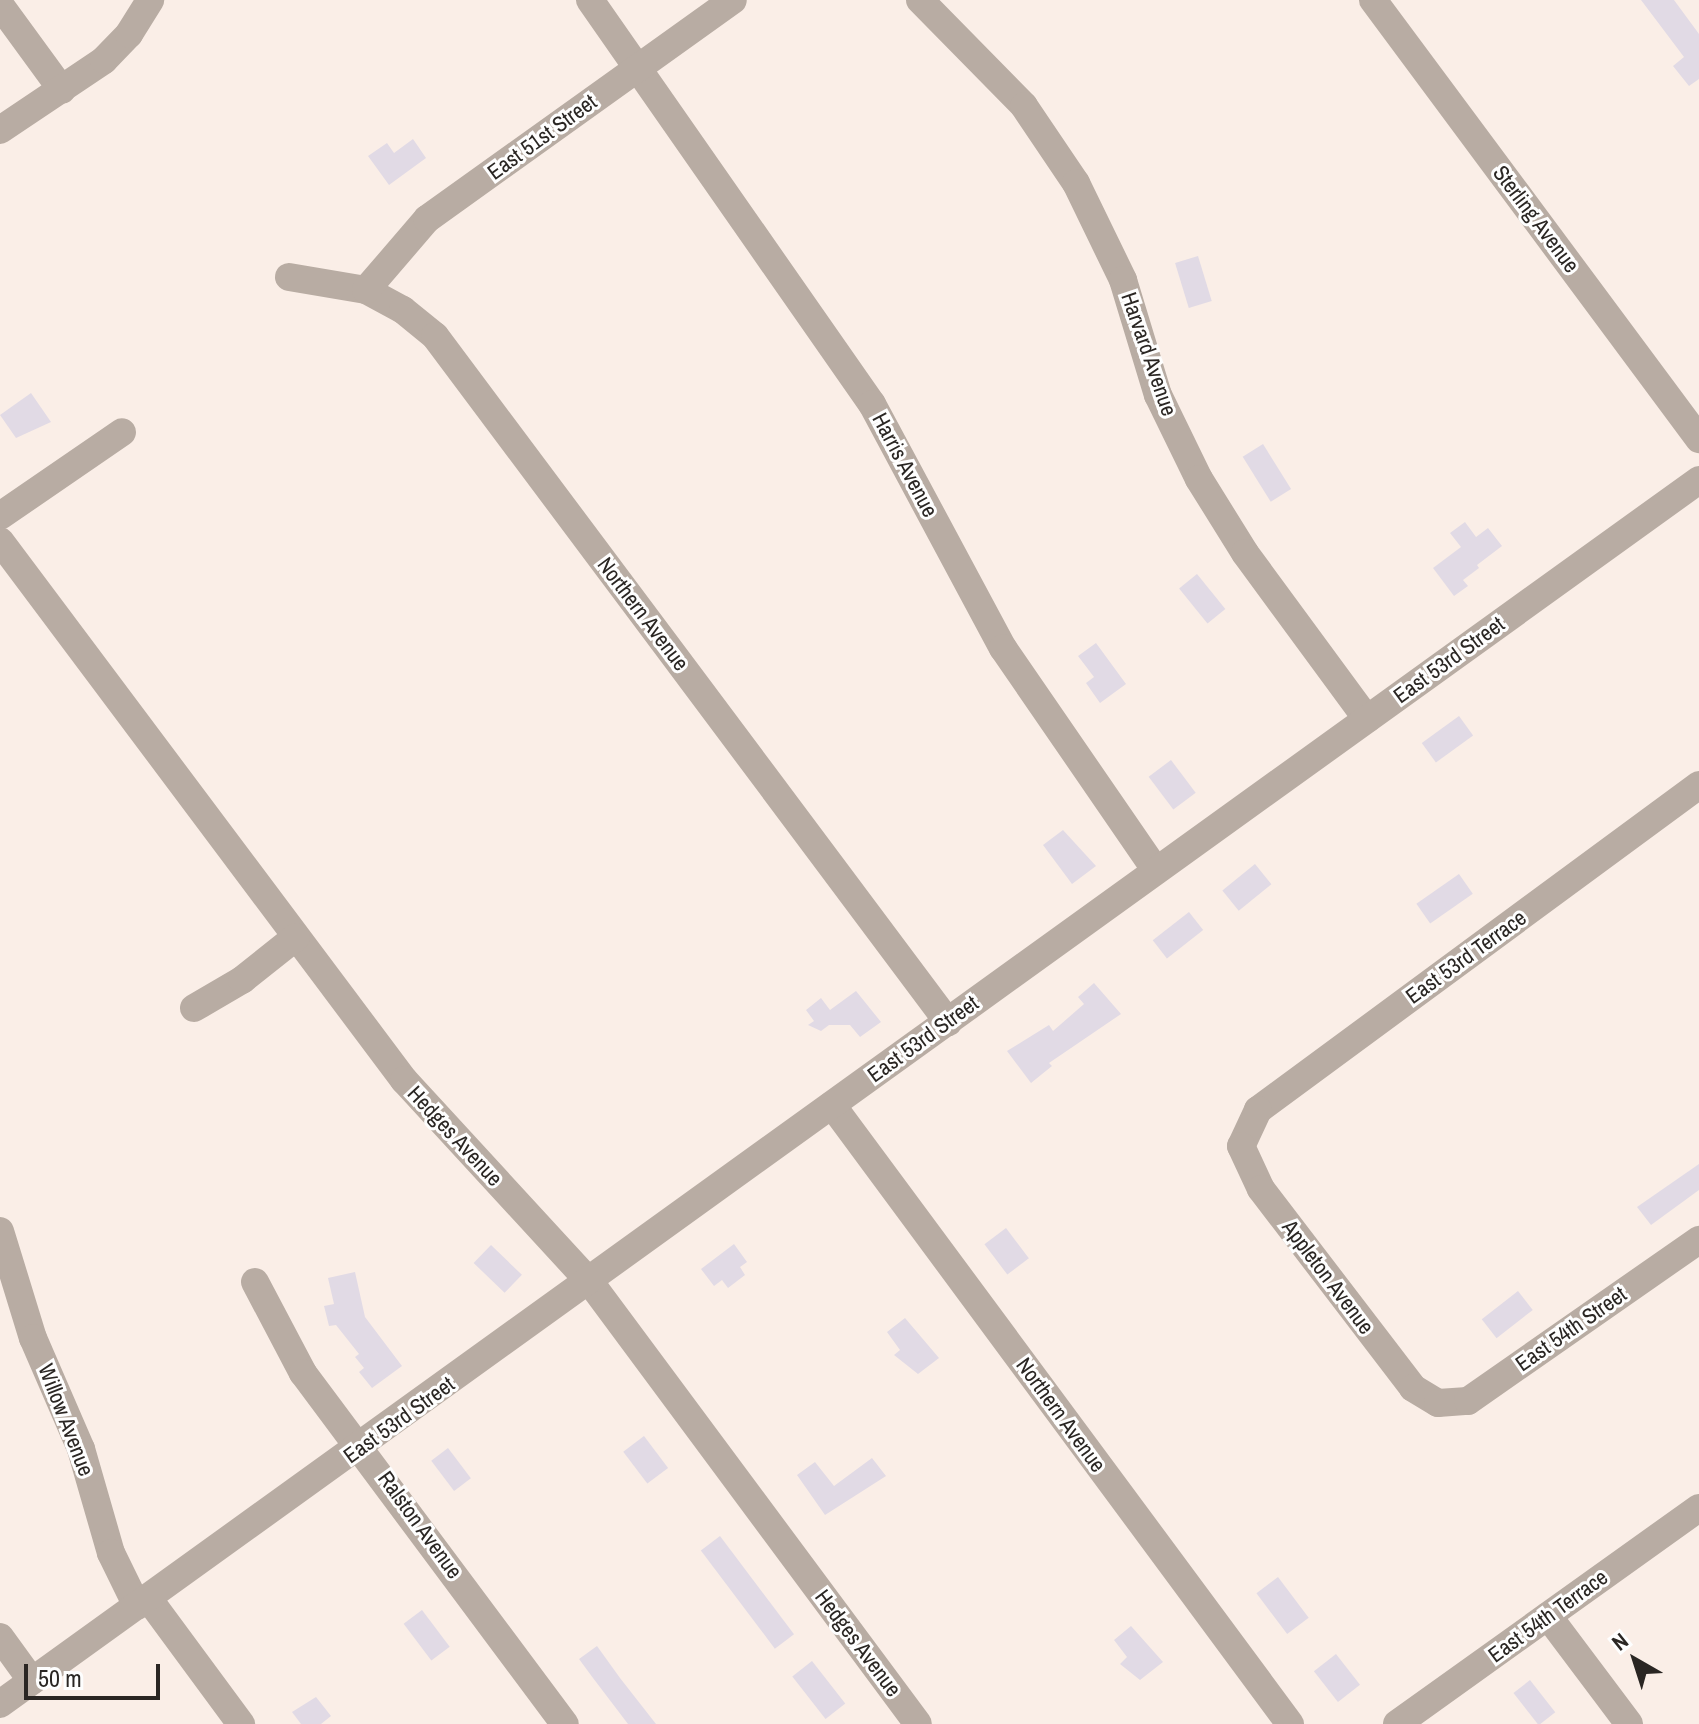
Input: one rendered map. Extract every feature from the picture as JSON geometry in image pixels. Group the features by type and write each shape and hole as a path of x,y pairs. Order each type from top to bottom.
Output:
{"street":[{"path":"0,130 62,90 129,34 150,0"},
{"name":"Harris Avenue","path":"590,0 641,66 872,404 1003,648 1156,871"},
{"name":"East 51st Street","path":"366,290 427,219 733,0"},
{"name":"Harvard Avenue","path":"920,0 1024,106 1076,183 1123,280 1158,395 1199,479 1245,553 1367,719"},
{"name":"Sterling Avenue","path":"1373,0 1699,439"},
{"path":"0,5 62,90"},
{"name":"Northern Avenue","path":"289,277 366,290 403,310 435,336 948,1022"},
{"path":"0,516 122,432"},
{"name":"East 53rd Street","path":"0,1704 590,1282 1699,480"},
{"name":"Hedges Avenue","path":"0,541 404,1080 590,1282 918,1724"},
{"name":"East 53rd Terrace","path":"1244,1137 1258,1110 1699,785"},
{"path":"194,1008 242,980 296,937"},
{"name":"Northern Avenue","path":"832,1105 1290,1724"},
{"name":"Appleton Avenue","path":"1244,1137 1244,1161 1261,1189 1413,1388 1438,1403"},
{"name":"Willow Avenue","path":"0,1231 33,1338 81,1449 111,1553 143,1602 241,1724"},
{"name":"East 54th Street","path":"1438,1403 1468,1401 1699,1240"},
{"name":"Ralston Avenue","path":"255,1282 303,1373 362,1446 565,1724"},
{"name":"East 54th Terrace","path":"1397,1724 1699,1508"},
{"path":"1548,1616 1629,1724"},
{"path":"0,1637 32,1681"}],"building":[{"path":"1641,0 1674,0 1699,34 1699,79 1689,86 1673,66 1684,57"},
{"path":"413,139 426,158 389,185 368,156 387,143 394,153"},
{"path":"1198,256 1212,301 1189,308 1175,263"},
{"path":"31,393 51,422 16,438 0,415"},
{"path":"1263,444 1291,489 1271,502 1243,457"},
{"path":"1465,522 1476,537 1488,528 1502,546 1477,565 1479,568 1463,580 1468,586 1454,596 1433,568 1461,547 1450,533"},
{"path":"1197,574 1225,609 1207,623 1179,588"},
{"path":"1096,643 1126,684 1100,703 1086,683 1094,677 1078,656"},
{"path":"1459,716 1473,735 1436,762 1422,743"},
{"path":"1171,760 1196,793 1173,810 1149,777"},
{"path":"1063,830 1096,866 1072,884 1043,845"},
{"path":"1255,864 1271,884 1239,911 1222,890"},
{"path":"1459,874 1473,894 1430,923 1416,904"},
{"path":"1189,912 1203,930 1167,958 1153,940"},
{"path":"1094,983 1121,1014 1049,1063 1052,1066 1031,1083 1007,1051 1049,1025 1053,1031 1084,1004 1078,997"},
{"path":"856,991 881,1022 860,1037 850,1025 829,1025 821,1031 808,1025 814,1021 806,1010 821,998 830,1010"},
{"path":"1699,1164 1699,1190 1651,1225 1637,1207"},
{"path":"1006,1228 1029,1258 1007,1275 984,1244"},
{"path":"734,1244 747,1262 740,1267 745,1275 728,1288 722,1280 714,1286 701,1269"},
{"path":"491,1245 522,1275 505,1293 474,1263"},
{"path":"355,1272 365,1317 402,1366 372,1388 359,1372 364,1368 355,1357 359,1354 336,1325 329,1326 324,1306 334,1304 328,1278"},
{"path":"1518,1291 1533,1310 1497,1338 1482,1319"},
{"path":"905,1318 939,1358 918,1374 894,1355 900,1350 887,1332"},
{"path":"644,1436 668,1468 647,1484 623,1452"},
{"path":"448,1448 471,1478 454,1491 431,1461"},
{"path":"872,1458 886,1476 825,1515 797,1475 815,1462 834,1486"},
{"path":"720,1536 794,1634 775,1649 701,1550"},
{"path":"1278,1577 1309,1618 1287,1634 1256,1593"},
{"path":"422,1610 450,1647 431,1661 404,1624"},
{"path":"1131,1626 1163,1662 1140,1680 1120,1664 1127,1657 1114,1640"},
{"path":"597,1646 656,1724 628,1724 593,1678 579,1659"},
{"path":"1336,1654 1360,1685 1338,1702 1314,1671"},
{"path":"812,1661 845,1704 826,1719 792,1676"},
{"path":"1530,1680 1555,1712 1538,1724 1513,1693"},
{"path":"316,1697 331,1716 321,1724 301,1724 292,1712"}]}
